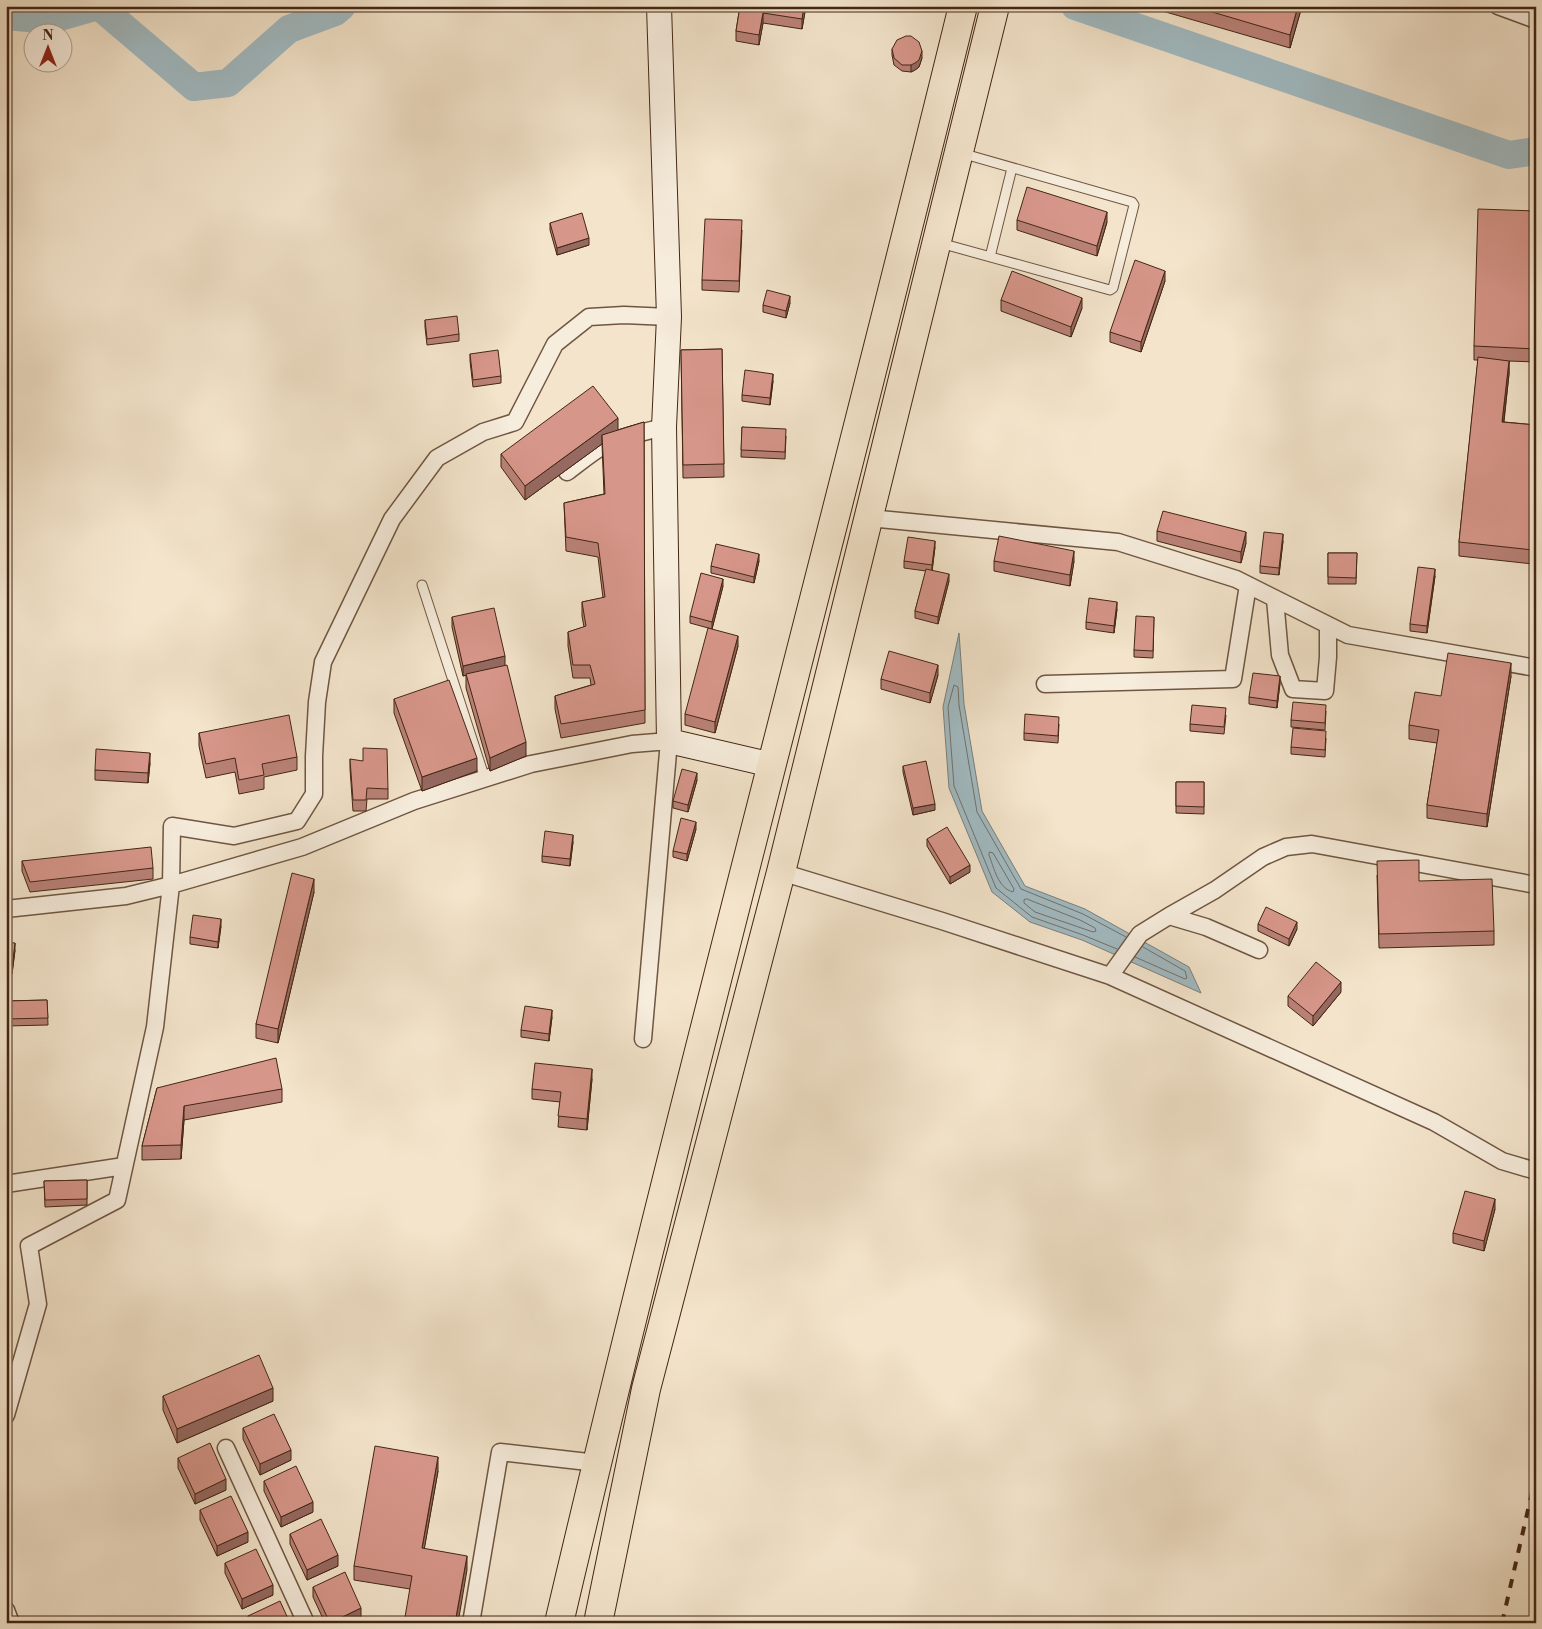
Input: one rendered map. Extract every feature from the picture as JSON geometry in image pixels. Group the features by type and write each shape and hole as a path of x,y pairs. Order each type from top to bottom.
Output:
{"highway":[{"path":"559,1623 597,1463 961,16"},
{"path":"598,1623 646,1389 781,872 992,18"}],"street":[{"path":"643,1039 669,741 664,427 669,317 660,6"},
{"path":"1499,6 1536,20"},
{"path":"6,1415 38,1304 29,1246 117,1200 155,1028 171,885 172,826 234,836 297,821 314,794 317,702 323,662 392,519 437,458 483,432 515,422 555,344 589,317 624,315 669,317"},
{"path":"568,472 602,447 641,432 664,427"},
{"path":"869,518 1118,542 1236,579 1348,635 1536,668"},
{"path":"1045,684 1233,679 1248,585"},
{"path":"1275,599 1280,655 1293,689 1325,691 1328,626"},
{"path":"6,909 126,896 171,885 302,847 414,801 531,764 592,751 632,744 669,741 772,765"},
{"path":"1114,971 1140,934 1214,890 1263,857 1286,847 1312,844 1536,885"},
{"path":"781,872 1114,971 1434,1122 1502,1160 1536,1171"},
{"path":"1169,916 1206,927 1259,950"},
{"path":"6,1184 124,1166"},
{"path":"226,1448 306,1623"},
{"path":"471,1623 500,1452 597,1463"},
{"path":"6,1610 11,1623"}],"lane":[{"path":"937,242 1110,290 1113,288 1134,205 1132,202 959,152"},
{"path":"990,257 1012,168"},
{"path":"422,585 485,779"}],"water":[{"path":"959,633 964,704 982,811 1025,886 1085,909 1189,967 1201,993 1082,940 1030,922 992,892 949,788 943,707"}],"building":[{"path":"740,6 804,6 802,19 763,13 759,35 736,31"},
{"path":"1192,6 1298,6 1290,35"},
{"path":"911,36 919,42 922,51 919,60 911,65 902,65 894,58 892,49 897,40"},
{"path":"1027,187 1107,212 1097,246 1017,220"},
{"path":"1478,209 1536,211 1536,349 1474,346"},
{"path":"582,213 589,238 557,248 550,223"},
{"path":"705,219 742,220 739,281 702,280"},
{"path":"1135,260 1165,271 1141,342 1110,332"},
{"path":"1012,271 1082,298 1071,327 1001,300"},
{"path":"767,290 790,296 786,311 763,305"},
{"path":"457,316 459,334 427,339 425,320"},
{"path":"722,349 724,464 683,465 681,350"},
{"path":"498,350 501,376 473,380 470,354"},
{"path":"1478,357 1509,361 1502,422 1536,425 1536,525 1533,550 1459,542"},
{"path":"745,370 773,374 770,398 742,395"},
{"path":"593,386 618,418 525,486 501,454"},
{"path":"644,422 645,710 561,724 555,696 595,684 590,665 573,665 568,632 586,626 582,602 605,597 598,543 566,537 564,503 605,494 602,435"},
{"path":"742,427 786,429 785,452 741,450"},
{"path":"1163,511 1246,532 1241,552 1157,531"},
{"path":"1264,532 1283,534 1279,568 1260,566"},
{"path":"999,536 1074,551 1070,575 994,561"},
{"path":"908,537 935,541 932,565 904,561"},
{"path":"716,544 759,554 754,577 711,566"},
{"path":"1328,553 1357,553 1356,578 1328,577"},
{"path":"1418,567 1435,569 1427,626 1410,624"},
{"path":"926,569 949,574 938,617 915,611"},
{"path":"701,573 723,579 712,622 690,616"},
{"path":"1089,598 1117,602 1114,626 1086,622"},
{"path":"494,608 505,656 463,666 452,617"},
{"path":"1136,616 1154,617 1153,651 1134,650"},
{"path":"708,628 738,636 715,722 685,714"},
{"path":"889,651 938,665 930,693 881,679"},
{"path":"1448,653 1511,663 1487,814 1427,805 1439,730 1409,725 1415,692 1441,696"},
{"path":"507,665 526,742 490,758 466,674"},
{"path":"1253,673 1280,676 1277,701 1249,697"},
{"path":"449,680 477,758 422,777 394,699"},
{"path":"1293,702 1326,705 1325,723 1291,720"},
{"path":"1192,705 1226,708 1224,727 1190,724"},
{"path":"1025,714 1059,717 1058,736 1024,733"},
{"path":"289,715 297,757 262,764 264,775 239,780 235,758 206,764 199,733"},
{"path":"1293,728 1326,731 1325,750 1291,747"},
{"path":"363,748 387,749 388,789 367,788 366,800 353,800 350,759 363,761"},
{"path":"96,749 150,753 148,773 95,770"},
{"path":"926,761 935,804 913,808 903,766"},
{"path":"682,769 697,773 688,805 673,801"},
{"path":"1176,782 1204,782 1204,807 1176,806"},
{"path":"681,818 696,822 687,854 673,851"},
{"path":"947,827 970,865 950,877 927,839"},
{"path":"545,831 573,835 570,859 542,856"},
{"path":"151,847 153,868 30,882 22,861"},
{"path":"1419,860 1419,881 1492,879 1494,931 1379,934 1377,861"},
{"path":"292,873 314,879 278,1029 256,1024"},
{"path":"1266,907 1297,922 1289,939 1258,924"},
{"path":"193,915 221,919 218,942 190,937"},
{"path":"6,942 15,943 12,968 6,967"},
{"path":"1316,962 1341,982 1313,1016 1288,996"},
{"path":"47,1000 48,1018 6,1019 6,1001"},
{"path":"525,1006 552,1010 549,1034 521,1030"},
{"path":"276,1058 282,1089 184,1106 181,1145 142,1146 157,1088"},
{"path":"535,1063 592,1069 587,1119 558,1116 561,1092 532,1089"},
{"path":"87,1180 87,1199 45,1200 44,1181"},
{"path":"1465,1191 1495,1199 1484,1241 1453,1233"},
{"path":"259,1355 273,1388 177,1429 163,1396"},
{"path":"274,1414 291,1450 260,1464 243,1428"},
{"path":"210,1443 226,1479 195,1494 178,1458"},
{"path":"375,1446 438,1457 422,1548 467,1556 455,1623 404,1623 412,1576 354,1566"},
{"path":"296,1466 313,1502 281,1517 264,1481"},
{"path":"231,1496 248,1532 217,1546 200,1510"},
{"path":"321,1519 338,1555 307,1570 290,1534"},
{"path":"256,1549 273,1585 242,1599 225,1563"},
{"path":"345,1572 361,1608 330,1623 313,1587"},
{"path":"280,1601 290,1623 252,1623 248,1616"}],"waterway":[{"path":"6,16 49,20 98,6"},
{"path":"99,6 194,87 228,83 289,29 335,12 342,6"},
{"path":"1075,6 1509,155 1536,151"}],"railway":[{"path":"1502,1623 1536,1475"}]}
